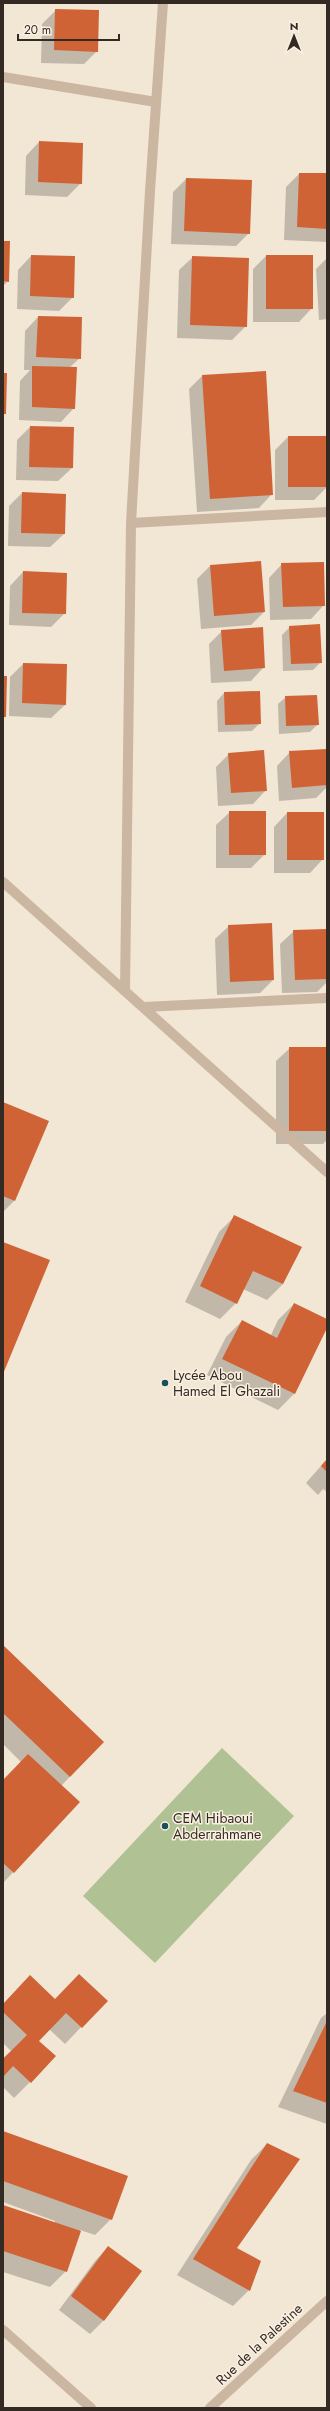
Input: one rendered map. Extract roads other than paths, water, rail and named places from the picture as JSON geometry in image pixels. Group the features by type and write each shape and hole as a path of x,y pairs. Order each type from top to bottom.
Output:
{"street":[{"path":"125,991 131,523 163,3"},
{"path":"3,77 156,102"},
{"path":"131,523 327,512"},
{"path":"3,882 327,1172"},
{"path":"144,1007 327,998"},
{"name":"Rue de la Palestine","path":"210,2408 327,2301"},
{"path":"3,2330 91,2408"}],"place":[{"name":"Lycée Abou Hamed El Ghazali","path":"165,1383"},
{"name":"CEM Hibaoui Abderrahmane","path":"165,1826"}]}
